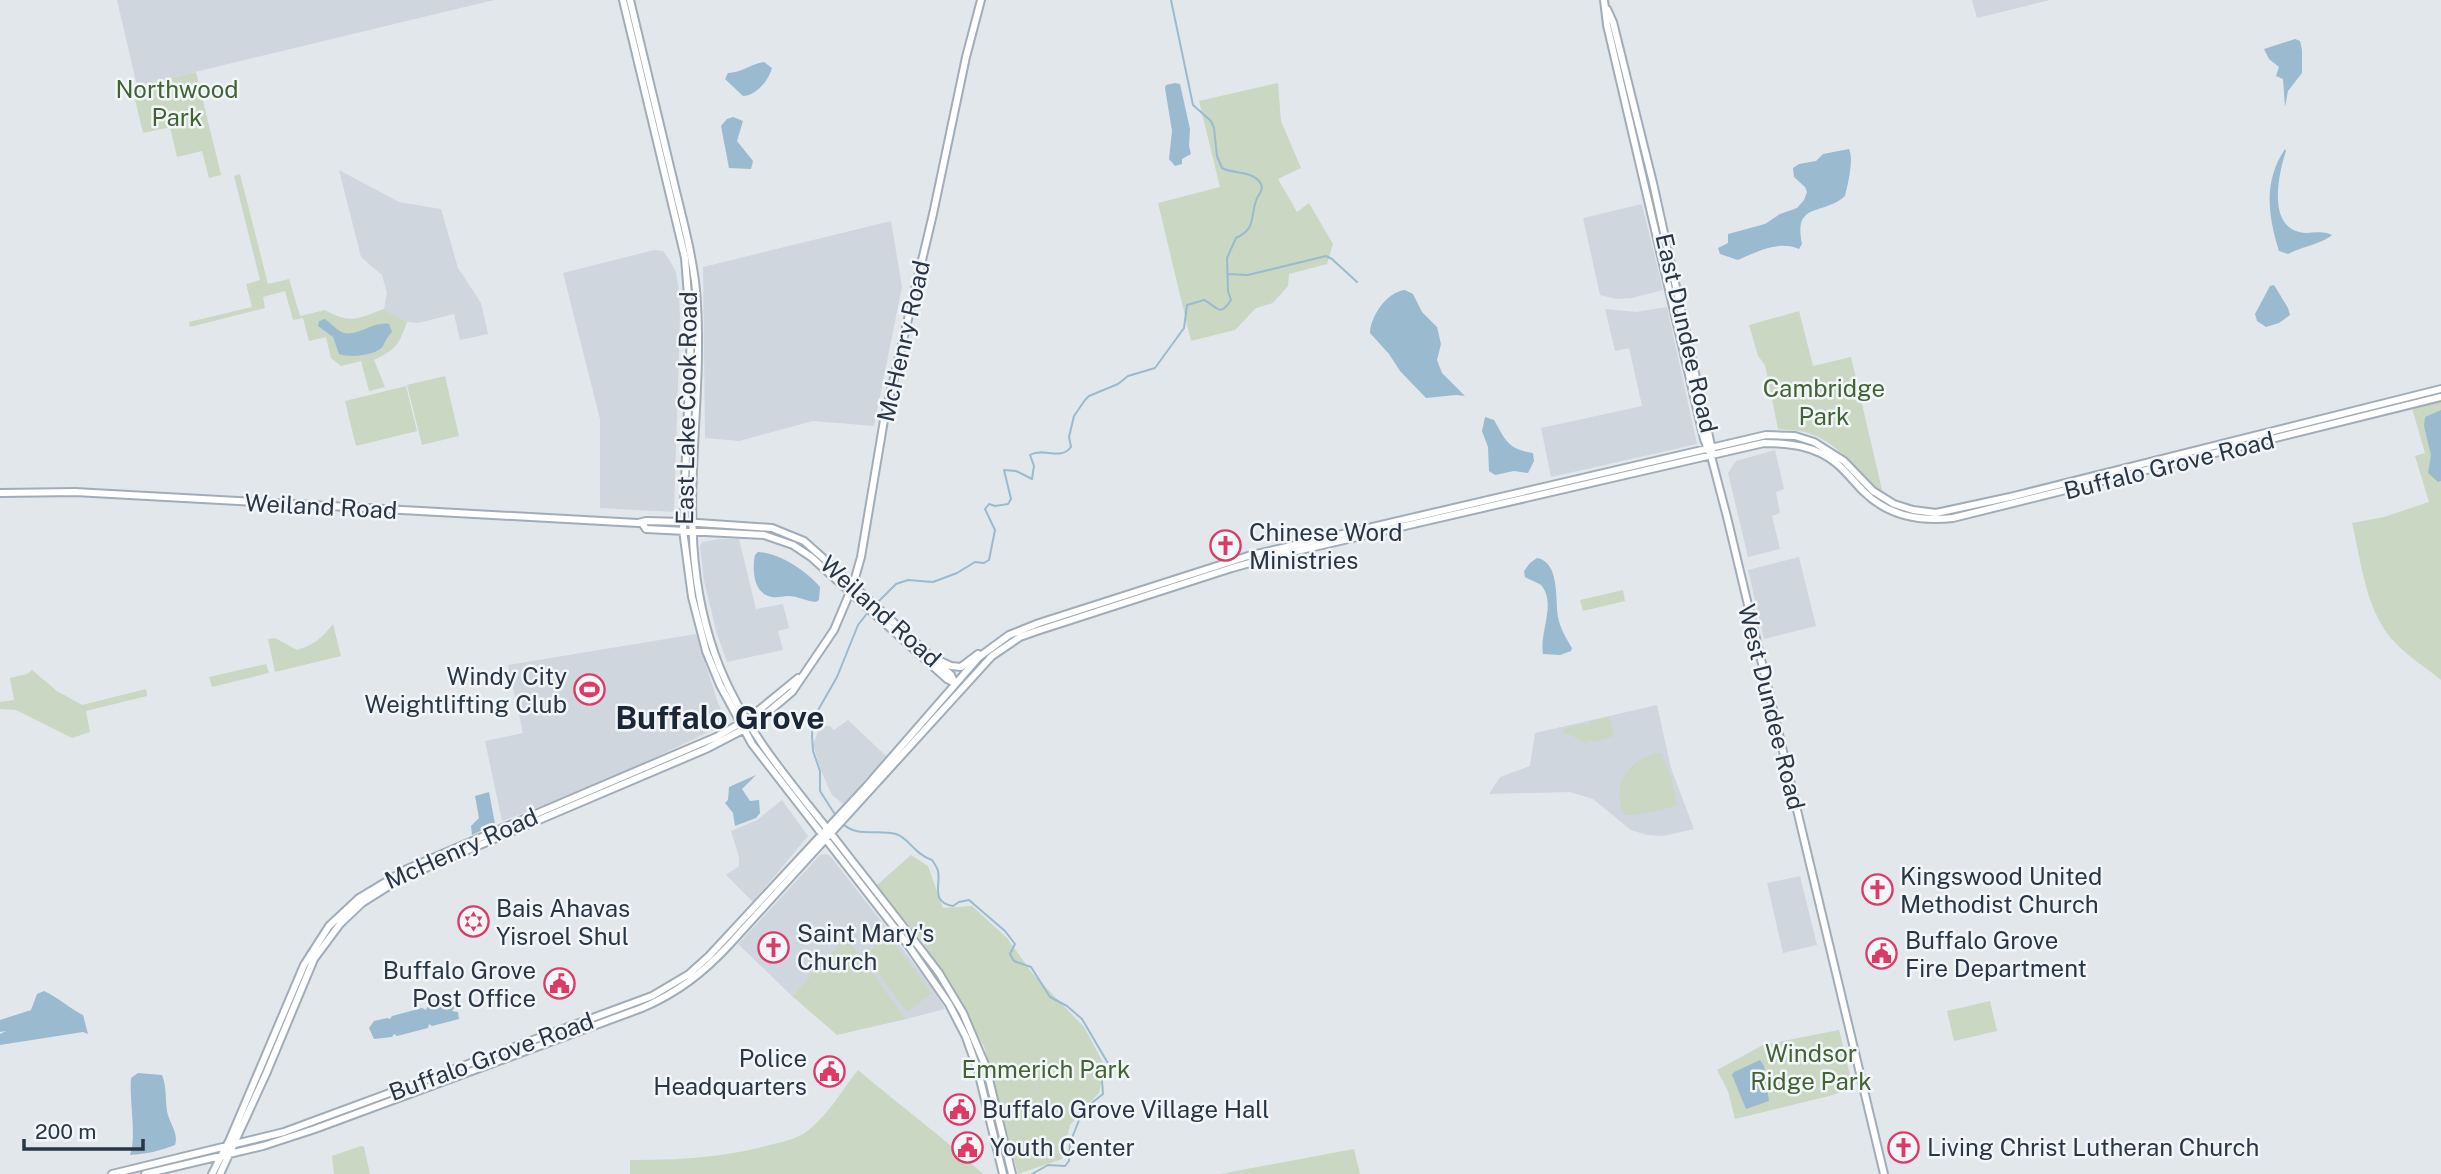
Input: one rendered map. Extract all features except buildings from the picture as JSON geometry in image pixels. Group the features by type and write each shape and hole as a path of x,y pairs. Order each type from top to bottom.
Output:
{"main road":[{"name":"East Lake Cook Road","path":"623,0 680,230 686,265 691,344 687,522 692,531 699,595 721,669 745,725"},
{"name":"East Lake Cook Road","path":"630,0 681,214 695,286 698,333 687,522 683,530 692,597 699,628 716,676 745,725"},
{"name":"McHenry Road","path":"215,1173 221,1156 234,1145 241,1130 314,959 340,924 362,903 400,879 706,749 783,701 834,630 861,557 884,420 981,0"},
{"name":"East Dundee Road","path":"1604,2 1607,25 1711,456"},
{"name":"Buffalo Grove Road","path":"1710,448 1766,435 1795,436 1814,442 1844,461 1882,497 1894,504 1930,513 1989,502 2441,389"},
{"name":"Buffalo Grove Road","path":"1711,456 1764,443 1797,444 1836,463 1873,500 1896,513 1922,520 1953,518 2441,397"},
{"path":"922,648 937,660 961,667 997,642 1030,626 1248,556 1710,448"},
{"path":"845,814 957,685 992,656 1020,638 1232,568 1711,456"},
{"name":"West Dundee Road","path":"1711,456 1884,1174"},
{"name":"Weiland Road","path":"0,493 75,492 642,523 737,524 782,531 804,541 853,584 859,596"},
{"name":"Weiland Road","path":"642,523 646,529 764,535 780,539 811,556 850,592 859,596 922,648 951,675 957,685"},
{"name":"Weiland Road","path":"881,615 938,671 957,685"},
{"path":"845,814 979,657 997,642"},
{"path":"938,671 947,687 946,697"},
{"name":"McHenry Road","path":"215,1173 228,1150 304,965 329,926 359,898 407,869 745,725"},
{"path":"745,725 769,767 939,973 963,1013 986,1067 1012,1174"},
{"name":"Buffalo Grove Road","path":"112,1174 287,1139 642,1008 676,987 709,956 845,814"},
{"path":"878,900 932,976 956,1017 978,1071 1003,1174"},
{"name":"Buffalo Grove Road","path":"234,1145 284,1132 676,987"},
{"path":"241,1130 250,1142"},
{"path":"145,1174 221,1156"},
{"path":"202,1160 215,1173"}],"shaded area":[{"path":"117,0 494,0 137,86"},
{"path":"1972,0 2050,0 1977,18"},
{"path":"339,170 399,202 441,209 458,268 481,303 488,334 460,340 454,314 418,323 407,322 384,309 387,293 382,275 361,257"},
{"path":"1642,204 1663,290 1632,298 1616,299 1600,295 1583,218"},
{"path":"891,221 902,287 874,426 813,421 739,441 705,438 703,267"},
{"path":"654,250 663,251 670,261 676,272 679,292 674,512 600,508 600,419 563,273"},
{"path":"1667,307 1697,444 1551,477 1541,428 1642,406 1629,348 1615,351 1605,309 1636,312"},
{"path":"1775,450 1784,489 1776,492 1780,513 1772,516 1780,549 1748,557 1728,473 1736,461"},
{"path":"739,539 756,609 783,604 789,628 778,631 783,650 727,662 704,581 700,547 702,542"},
{"path":"1799,557 1816,626 1764,639 1748,570"},
{"path":"696,634 718,703 726,719 725,724 596,786 502,821 485,741 523,733 508,665"},
{"path":"1657,705 1671,768 1694,829 1663,836 1647,835 1631,830 1593,799 1570,792 1489,794 1500,777 1530,766 1535,733"},
{"path":"848,720 887,757 843,804 832,795 813,745 820,726 830,726 834,730"},
{"path":"782,800 808,836 753,902 726,875 739,866 731,831 757,820"},
{"path":"827,854 935,991 945,1009 906,1019 846,938 792,996 738,944 820,855"},
{"path":"1800,876 1817,945 1783,953 1767,883"}],"green space":[{"name":"Northwood Park","path":"196,72 221,175 209,178 202,151 177,157 170,127 143,133 132,87"},
{"path":"1278,83 1281,121 1301,168 1278,179 1297,212 1309,203 1333,244 1327,264 1289,274 1288,286 1273,303 1256,308 1235,330 1191,341 1158,203 1220,187 1199,101"},
{"path":"240,174 268,284 289,279 300,316 325,310 354,319 384,309 407,322 396,346 374,360 385,387 369,391 361,361 341,366 331,358 326,337 309,341 303,318 293,320 285,291 263,297 265,308 190,327 189,322 252,307 246,284 260,280 234,176"},
{"name":"Cambridge Park","path":"1799,311 1813,366 1851,357 1883,494 1825,441 1800,431 1778,429 1765,365 1758,356 1749,325"},
{"path":"445,376 459,436 422,445 407,385"},
{"path":"406,386 417,431 356,446 345,401"},
{"path":"2441,400 2441,680 2401,649 2382,625 2369,597 2352,523 2384,517 2429,502 2415,456 2425,453 2412,408"},
{"path":"1623,590 1625,601 1583,611 1580,600"},
{"path":"333,624 341,656 275,672 268,639 275,638 297,650 317,640"},
{"path":"266,664 269,673 212,687 209,677"},
{"path":"32,670 57,691 82,705 146,689 147,696 86,711 90,732 72,738 16,710 0,709 0,702 14,700 10,678"},
{"path":"1609,717 1614,736 1593,742 1591,739 1586,744 1564,734 1563,729 1585,723 1588,727 1588,722"},
{"path":"1661,753 1672,780 1677,806 1637,815 1624,815 1619,794 1624,776 1637,762"},
{"name":"Emmerich Park","path":"911,855 928,866 943,908 972,906 1007,938 1033,974 1084,1027 1105,1066 1099,1093 1070,1125 1062,1159 1018,1174 984,1046 923,943 877,885"},
{"path":"889,936 932,993 907,1012 865,955"},
{"path":"846,937 906,1019 837,1035 792,996"},
{"path":"1990,1001 1997,1031 1954,1041 1947,1011"},
{"name":"Windsor Ridge Park","path":"1839,1030 1853,1087 1833,1095 1735,1119 1728,1091 1717,1070 1763,1045"},
{"path":"858,1070 983,1174 630,1174 630,1160 718,1155 798,1137 821,1119"},
{"path":"364,1147 370,1174 334,1174 332,1156"},
{"path":"1354,1149 1360,1174 1220,1174"}],"water":[{"path":"2295,39 2300,41 2302,50 2302,73 2288,91 2285,107 2283,79 2276,76 2279,67 2269,59 2264,49"},
{"path":"764,62 772,68 765,82 753,93 743,96 725,79 728,73"},
{"path":"1180,84 1190,129 1191,154 1182,159 1182,164 1175,166 1169,159 1172,131 1165,88 1166,85"},
{"path":"733,117 743,121 737,141 753,161 751,169 729,168 721,126"},
{"path":"1849,149 1851,165 1845,196 1806,215 1800,230 1802,244 1799,249 1776,246 1738,260 1720,254 1718,248 1728,243 1728,234 1765,224 1780,214 1797,208 1804,200 1807,192 1794,177 1793,168 1816,161 1823,154"},
{"path":"2285,149 2278,196 2282,219 2289,227 2299,232 2324,232 2332,235 2288,254 2279,251 2270,212 2273,174"},
{"path":"2274,285 2290,315 2279,323 2266,327 2257,321 2255,314 2270,286"},
{"path":"1405,290 1413,294 1422,312 1437,327 1441,344 1437,360 1442,373 1465,396 1426,398 1370,333 1373,319 1381,306 1392,295"},
{"path":"325,319 344,333 383,324 389,324 392,332 383,346 375,352 355,356 343,355 339,354 333,337 318,326 319,321"},
{"path":"2441,410 2441,481 2438,482 2428,473 2431,455 2424,426 2425,417"},
{"path":"1485,417 1494,420 1505,439 1513,446 1533,453 1534,461 1528,473 1514,471 1495,475 1489,471 1488,447 1482,431"},
{"path":"758,552 784,559 808,575 820,587 819,600 816,602 792,596 766,595 755,580 755,555"},
{"path":"1537,558 1550,566 1555,582 1559,621 1572,648 1560,655 1543,654 1548,600 1541,585 1525,577 1524,571"},
{"path":"756,775 742,789 750,801 759,800 760,813 756,818 735,826 733,813 725,803 728,800 729,787"},
{"path":"489,792 495,824 472,835 471,826 479,818 475,796"},
{"path":"44,991 83,1015 88,1034 83,1032 0,1045 0,1034 6,1031 0,1032 0,1020 31,1010 37,994"},
{"path":"454,1000 456,1006 452,1011 458,1012 459,1019 432,1026 429,1024 428,1028 397,1036 394,1034 392,1037 374,1039 369,1028 374,1021 390,1019 392,1016 422,1008 426,1010 427,1007"},
{"path":"1760,1060 1764,1066 1769,1101 1746,1109 1732,1075"},
{"path":"138,1073 162,1075 167,1111 176,1141 175,1145 164,1149 130,1155 133,1138 131,1078"}],"waterway":[{"path":"875,605 896,584 908,580 933,582 957,573 975,562 984,563 989,560 995,530 985,509 989,504 1008,504 1011,499 1004,470 1016,471 1032,479 1034,466 1030,455 1067,451 1071,447 1069,437 1074,416 1089,396 1118,384 1128,376 1155,368 1184,328 1187,305 1204,300 1220,310 1231,300 1228,291 1227,258 1236,238 1250,227 1262,187 1256,178 1222,168 1217,156 1211,121 1193,105 1171,0"},
{"path":"1228,274 1248,275 1326,256 1357,282"},
{"path":"836,816 820,791 820,771 813,751 813,719 837,677 858,625 869,611"},
{"path":"842,823 860,832 896,834 932,860 938,871 941,901 953,906 969,900 1005,931 1015,944 1010,954 1014,961 1031,967 1050,997 1067,1006 1082,1019 1109,1065 1102,1080 1103,1094 1083,1110 1070,1143 1069,1161 1065,1166 1048,1165 1032,1174"}],"place":[{"name":"Chinese Word Ministries","path":"1226,546"},
{"name":"Windy City Weightlifting Club","path":"590,690"},
{"name":"Kingswood United Methodist Church","path":"1877,890"},
{"name":"Bais Ahavas Yisroel Shul","path":"473,922"},
{"name":"Saint Mary's Church","path":"774,947"},
{"name":"Buffalo Grove Fire Department","path":"1882,954"},
{"name":"Buffalo Grove Post Office","path":"559,984"},
{"name":"Police Headquarters","path":"830,1072"},
{"name":"Buffalo Grove Village Hall","path":"959,1109"},
{"name":"Youth Center","path":"967,1147"},
{"name":"Living Christ Lutheran Church","path":"1904,1147"}],"district":[{"name":"Buffalo Grove","path":"720,717"}]}
